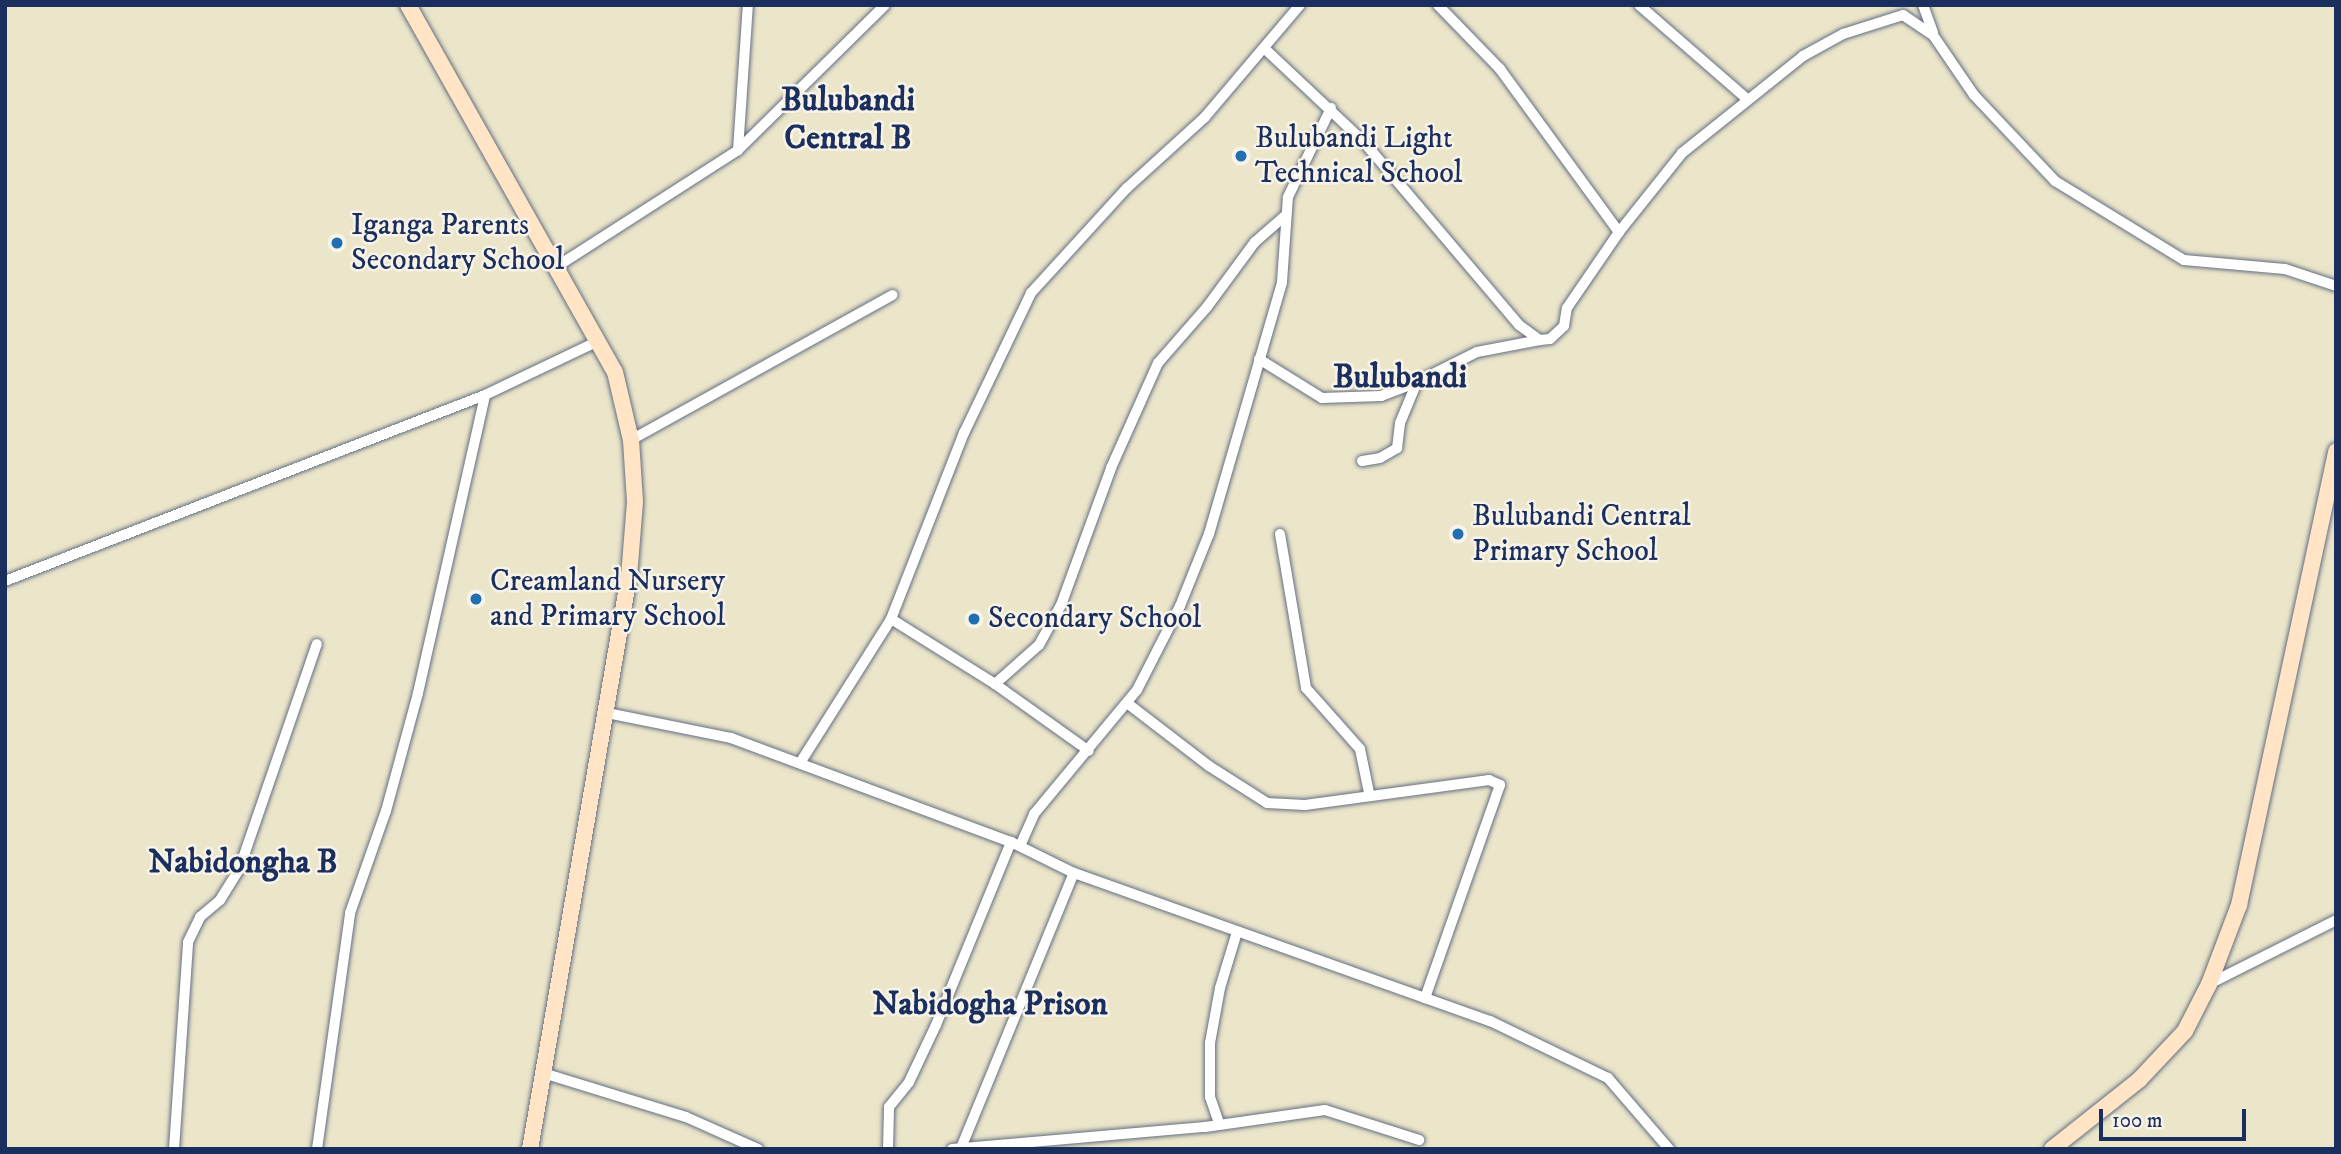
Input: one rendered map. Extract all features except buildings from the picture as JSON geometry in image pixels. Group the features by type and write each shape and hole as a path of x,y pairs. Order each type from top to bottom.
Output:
{"main road":[{"path":"408,5 598,341 618,383 631,440 635,502 629,576 530,1149"},
{"path":"2052,1149 2139,1080 2185,1031 2210,984 2239,905 2336,450"}],"street":[{"path":"738,150 748,5"},
{"path":"556,267 738,150 885,5"},
{"path":"800,763 891,619 964,433 1031,293 1127,188 1205,117 1300,5"},
{"path":"1438,5 1500,69 1619,232"},
{"path":"1640,5 1746,98"},
{"path":"1923,5 1933,35"},
{"path":"1259,359 1322,398 1381,396 1418,382 1477,352 1550,339 1564,326 1567,308 1619,232 1682,153 1746,98 1803,56 1882,19 1914,18 1933,35 1973,95 2055,181 2183,260 2285,270 2336,286"},
{"path":"1264,48 1331,108 1518,325 1540,340"},
{"path":"888,1149 889,1107 909,1082 1015,844 1034,814 1127,703 1180,606 1209,534 1282,282 1288,197 1331,108"},
{"path":"995,684 1039,645 1061,605 1111,468 1158,363 1207,307 1255,242 1286,215"},
{"path":"631,440 893,295"},
{"path":"5,581 485,395 598,341"},
{"path":"1362,461 1380,458 1396,448 1400,423 1418,382"},
{"path":"317,1149 350,913 386,811 418,693 485,395"},
{"path":"1280,534 1306,688 1360,749 1369,793"},
{"path":"891,619 995,684 1088,751"},
{"path":"174,1149 188,942 200,917 220,900 239,870 317,645"},
{"path":"1127,703 1209,766 1267,803 1305,805 1369,793 1489,780 1500,785 1425,998"},
{"path":"607,713 731,738 1015,844 1074,873 1425,998 1552,1048 1608,1078 1668,1149"},
{"path":"961,1148 1074,873"},
{"path":"2210,984 2336,920"},
{"path":"1219,1123 1210,1097 1210,1043 1220,988 1237,932"},
{"path":"543,1073 686,1117 758,1149"},
{"path":"952,1149 1325,1110 1419,1140"}],"place":[{"name":"Bulubandi Light Technical School","path":"1241,156"},
{"name":"Iganga Parents Secondary School","path":"337,243"},
{"name":"Bulubandi Central Primary School","path":"1458,534"},
{"name":"Creamland Nursery and Primary School","path":"476,599"},
{"name":"Secondary School","path":"974,619"}],"district":[{"name":"Bulubandi Central B","path":"848,120"},
{"name":"Bulubandi","path":"1400,378"},
{"name":"Nabidongha B","path":"243,863"},
{"name":"Nabidogha Prison","path":"990,1005"}]}
